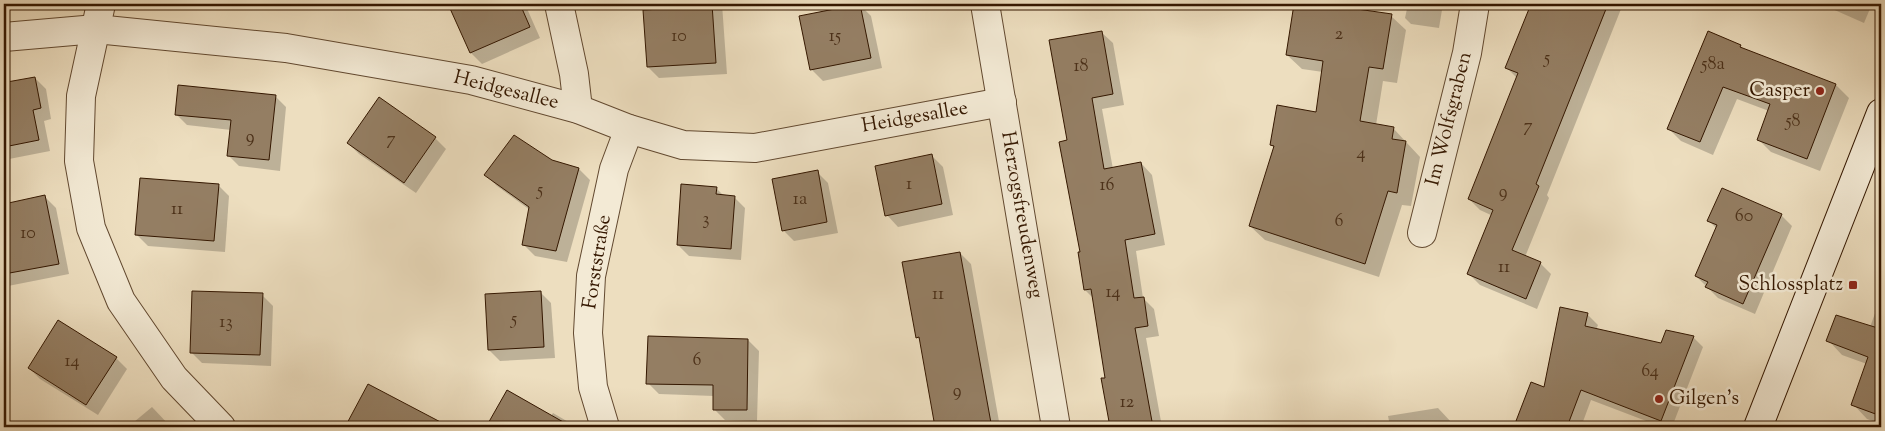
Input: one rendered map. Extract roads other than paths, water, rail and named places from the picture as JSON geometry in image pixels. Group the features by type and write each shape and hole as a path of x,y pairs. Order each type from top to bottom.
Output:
{"street":[{"path":"559,4 574,74 578,109"},
{"name":"Herzogsfreudenweg","path":"985,4 1056,427"},
{"name":"Im Wolfsgraben","path":"1422,234 1467,53 1475,4"},
{"path":"98,16 81,96 78,161 90,228 121,301 174,378 221,427"},
{"name":"Heidgesallee","path":"4,37 98,16 471,80 578,109 683,145 755,148 1002,102"},
{"path":"1758,427 1881,113"},
{"name":"Forststraße","path":"606,427 593,387 588,332 591,276 614,170 629,128"}],"place":[{"name":"Casper","path":"1820,91"},
{"name":"Schlossplatz","path":"1853,285"},
{"name":"Gilgen's","path":"1659,399"}]}
